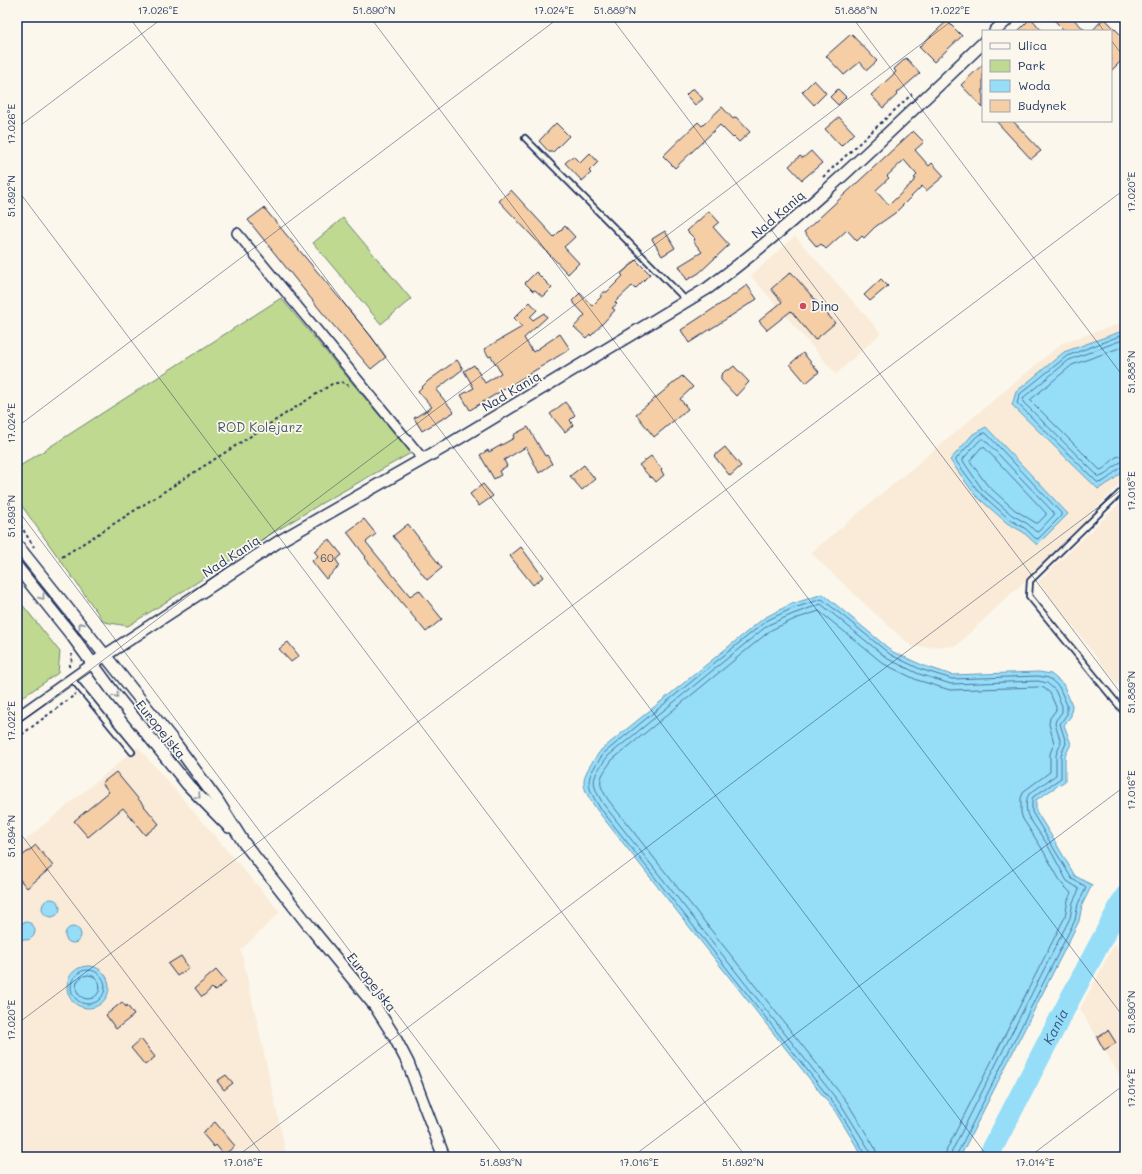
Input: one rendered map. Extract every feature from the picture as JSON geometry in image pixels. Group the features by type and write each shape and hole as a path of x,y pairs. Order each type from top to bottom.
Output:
{"street":[{"path":"996,30 1010,17"},
{"name":"Nad Kanią","path":"17,717 92,664 278,542 423,459 687,302 708,288 742,263 825,192 982,44"},
{"path":"237,233 423,459"},
{"name":"Europejska","path":"17,545 175,743 218,800 244,843"},
{"name":"Europejska","path":"17,567 73,636 114,693 188,784 244,843 375,1006 394,1036 423,1100 444,1157"}],"lane":[{"path":"525,138 687,302"},
{"path":"1125,488 1030,581 1029,596 1125,713"},
{"path":"72,679 132,752"}],"path":[{"path":"820,180 914,92"},
{"path":"62,557 332,384 342,382 351,387"},
{"path":"67,669 72,659 70,649"},
{"path":"17,738 81,691"}],"shaded area":[{"path":"795,236 881,333 836,374 751,276"},
{"path":"1125,322 1125,479 1031,575 956,646 912,647 811,553 1062,343"},
{"path":"1125,498 1125,694 1038,582"},
{"path":"138,747 280,912 241,950 287,1157 17,1157 17,847"},
{"path":"1115,943 1125,959 1125,1084 1080,1009"}],"green space":[{"path":"343,218 411,299 381,324 313,243"},
{"name":"ROD Kolejarz","path":"281,298 411,453 322,503 258,542 128,626 104,622 17,499 17,468"},
{"path":"17,598 60,652 58,673 17,701"}],"water":[{"path":"1125,330 1125,469 1112,481 1098,489 1012,405 1016,392 1064,352"},
{"path":"986,427 1068,514 1037,545 1023,532 1007,523 975,495 950,460 973,434"},
{"path":"823,594 893,652 922,665 952,675 1039,672 1051,674 1063,684 1072,705 1071,716 1064,725 1071,744 1065,756 1065,781 1036,800 1036,811 1075,876 1092,885 1082,905 1079,921 960,1157 863,1157 835,1111 597,810 588,796 584,785 586,773 601,750 764,618 789,605"},
{"path":"51,899 57,902 60,908 57,914 51,917 45,914 42,908 45,902"},
{"path":"22,922 30,922 35,927 33,938 30,940 22,940 17,935 17,927"},
{"path":"70,927 76,927 81,932 79,941 76,943 70,943 65,938 65,932"},
{"path":"84,966 92,966 100,969 106,975 109,987 106,999 100,1005 92,1008 84,1008 76,1005 70,999 67,991 67,983 70,975 76,969"}],"building":[{"path":"1051,17 1071,17 1085,30 1064,30"},
{"path":"1031,18 1041,30 1019,30"},
{"path":"1104,18 1125,39 1125,57 1112,70 1112,30 1093,30"},
{"path":"947,21 962,36 934,62 919,47"},
{"path":"851,34 877,61 867,70 860,62 844,75 826,56"},
{"path":"906,58 920,73 896,94 897,95 883,108 871,95 896,72 894,69"},
{"path":"982,65 982,107 961,85"},
{"path":"814,80 826,93 814,105 802,92"},
{"path":"693,88 703,99 695,105 686,95"},
{"path":"838,89 846,97 838,105 830,97"},
{"path":"722,107 733,119 736,117 750,132 739,142 720,125 675,168 663,156 698,122 702,126"},
{"path":"839,117 854,133 841,146 825,129"},
{"path":"997,122 1014,122 1041,151 1031,159"},
{"path":"556,123 569,136 553,152 549,152 539,141"},
{"path":"913,131 924,142 915,150 929,166 932,163 944,176 926,191 922,186 895,213 875,227 864,238 862,236 857,241 847,230 826,249 821,244 817,247 804,232","holes":["904,160 917,175 914,178 916,179 889,205 876,190 889,178 887,176"]},
{"path":"811,151 822,163 802,180 789,166 800,156 803,158"},
{"path":"590,153 598,162 589,171 591,173 582,181 565,163 573,156 580,163"},
{"path":"511,190 554,237 565,226 575,237 564,247 579,263 568,274 499,201"},
{"path":"264,208 371,336 386,357 371,369 321,311 248,220"},
{"path":"709,211 719,222 713,227 729,245 699,273 687,280 679,266 702,252 693,241 695,239 687,231"},
{"path":"665,231 675,248 662,256 652,239"},
{"path":"636,260 650,274 635,289 632,286 615,302 617,304 612,308 615,310 591,336 590,334 586,338 574,327 585,315 572,301 580,293 592,306 601,297 601,294 607,292 623,276 621,274"},
{"path":"536,272 552,288 543,297 535,290 533,291 525,283"},
{"name":"Dino","path":"791,272 835,323 815,340 791,311 767,330 759,321 782,302 771,289"},
{"path":"881,279 888,286 870,301 864,295"},
{"path":"747,285 757,299 689,343 681,330"},
{"path":"530,302 537,310 530,317 533,320 544,313 547,317 524,338 533,352 560,334 570,349 470,410 461,395 474,388 464,371 474,365 485,383 501,373 491,356 489,357 484,349 522,327 514,318"},
{"path":"803,353 819,372 806,383 790,364"},
{"path":"457,360 463,369 436,390 454,412 422,431 414,418 432,407 418,391 428,381"},
{"path":"734,366 749,382 736,396 721,380 721,375 726,370 729,370"},
{"path":"682,376 693,387 680,399 688,409 654,437 636,414"},
{"path":"565,402 575,415 570,420 573,425 565,432 550,414"},
{"path":"528,427 545,456 547,455 552,464 539,473 526,447 504,460 507,466 499,471 501,475 494,479 480,455 488,450 489,452 514,438 513,435"},
{"path":"725,447 741,466 730,476 714,456"},
{"path":"651,456 662,469 661,470 664,475 656,482 639,465"},
{"path":"584,465 595,479 582,490 570,476"},
{"path":"483,484 493,496 479,506 470,494"},
{"path":"364,519 376,534 366,542 410,596 419,590 442,619 426,632 365,558 366,557 347,532"},
{"path":"408,524 442,568 427,580 393,536"},
{"path":"329,539 342,555 336,560 340,566 326,579 312,561 318,556 314,551"},
{"path":"521,547 543,577 533,585 510,556"},
{"path":"288,642 299,656 291,662 279,649"},
{"path":"116,772 159,824 145,835 123,808 88,837 74,821 109,792 102,783"},
{"path":"36,845 53,866 27,888 17,876 17,860"},
{"path":"181,956 189,968 177,976 168,964"},
{"path":"216,970 226,982 215,991 212,988 202,997 195,988"},
{"path":"122,1002 126,1007 127,1005 134,1015 116,1029 106,1015"},
{"path":"1108,1030 1116,1043 1104,1050 1097,1037"},
{"path":"141,1039 155,1057 145,1065 131,1048"},
{"path":"226,1075 233,1083 224,1090 217,1081"},
{"path":"215,1122 235,1146 224,1155 216,1145 214,1147 202,1133"}],"waterway":[{"name":"Kania","path":"988,1157 1125,896"}],"place":[{"name":"Dino","path":"803,306"}]}
